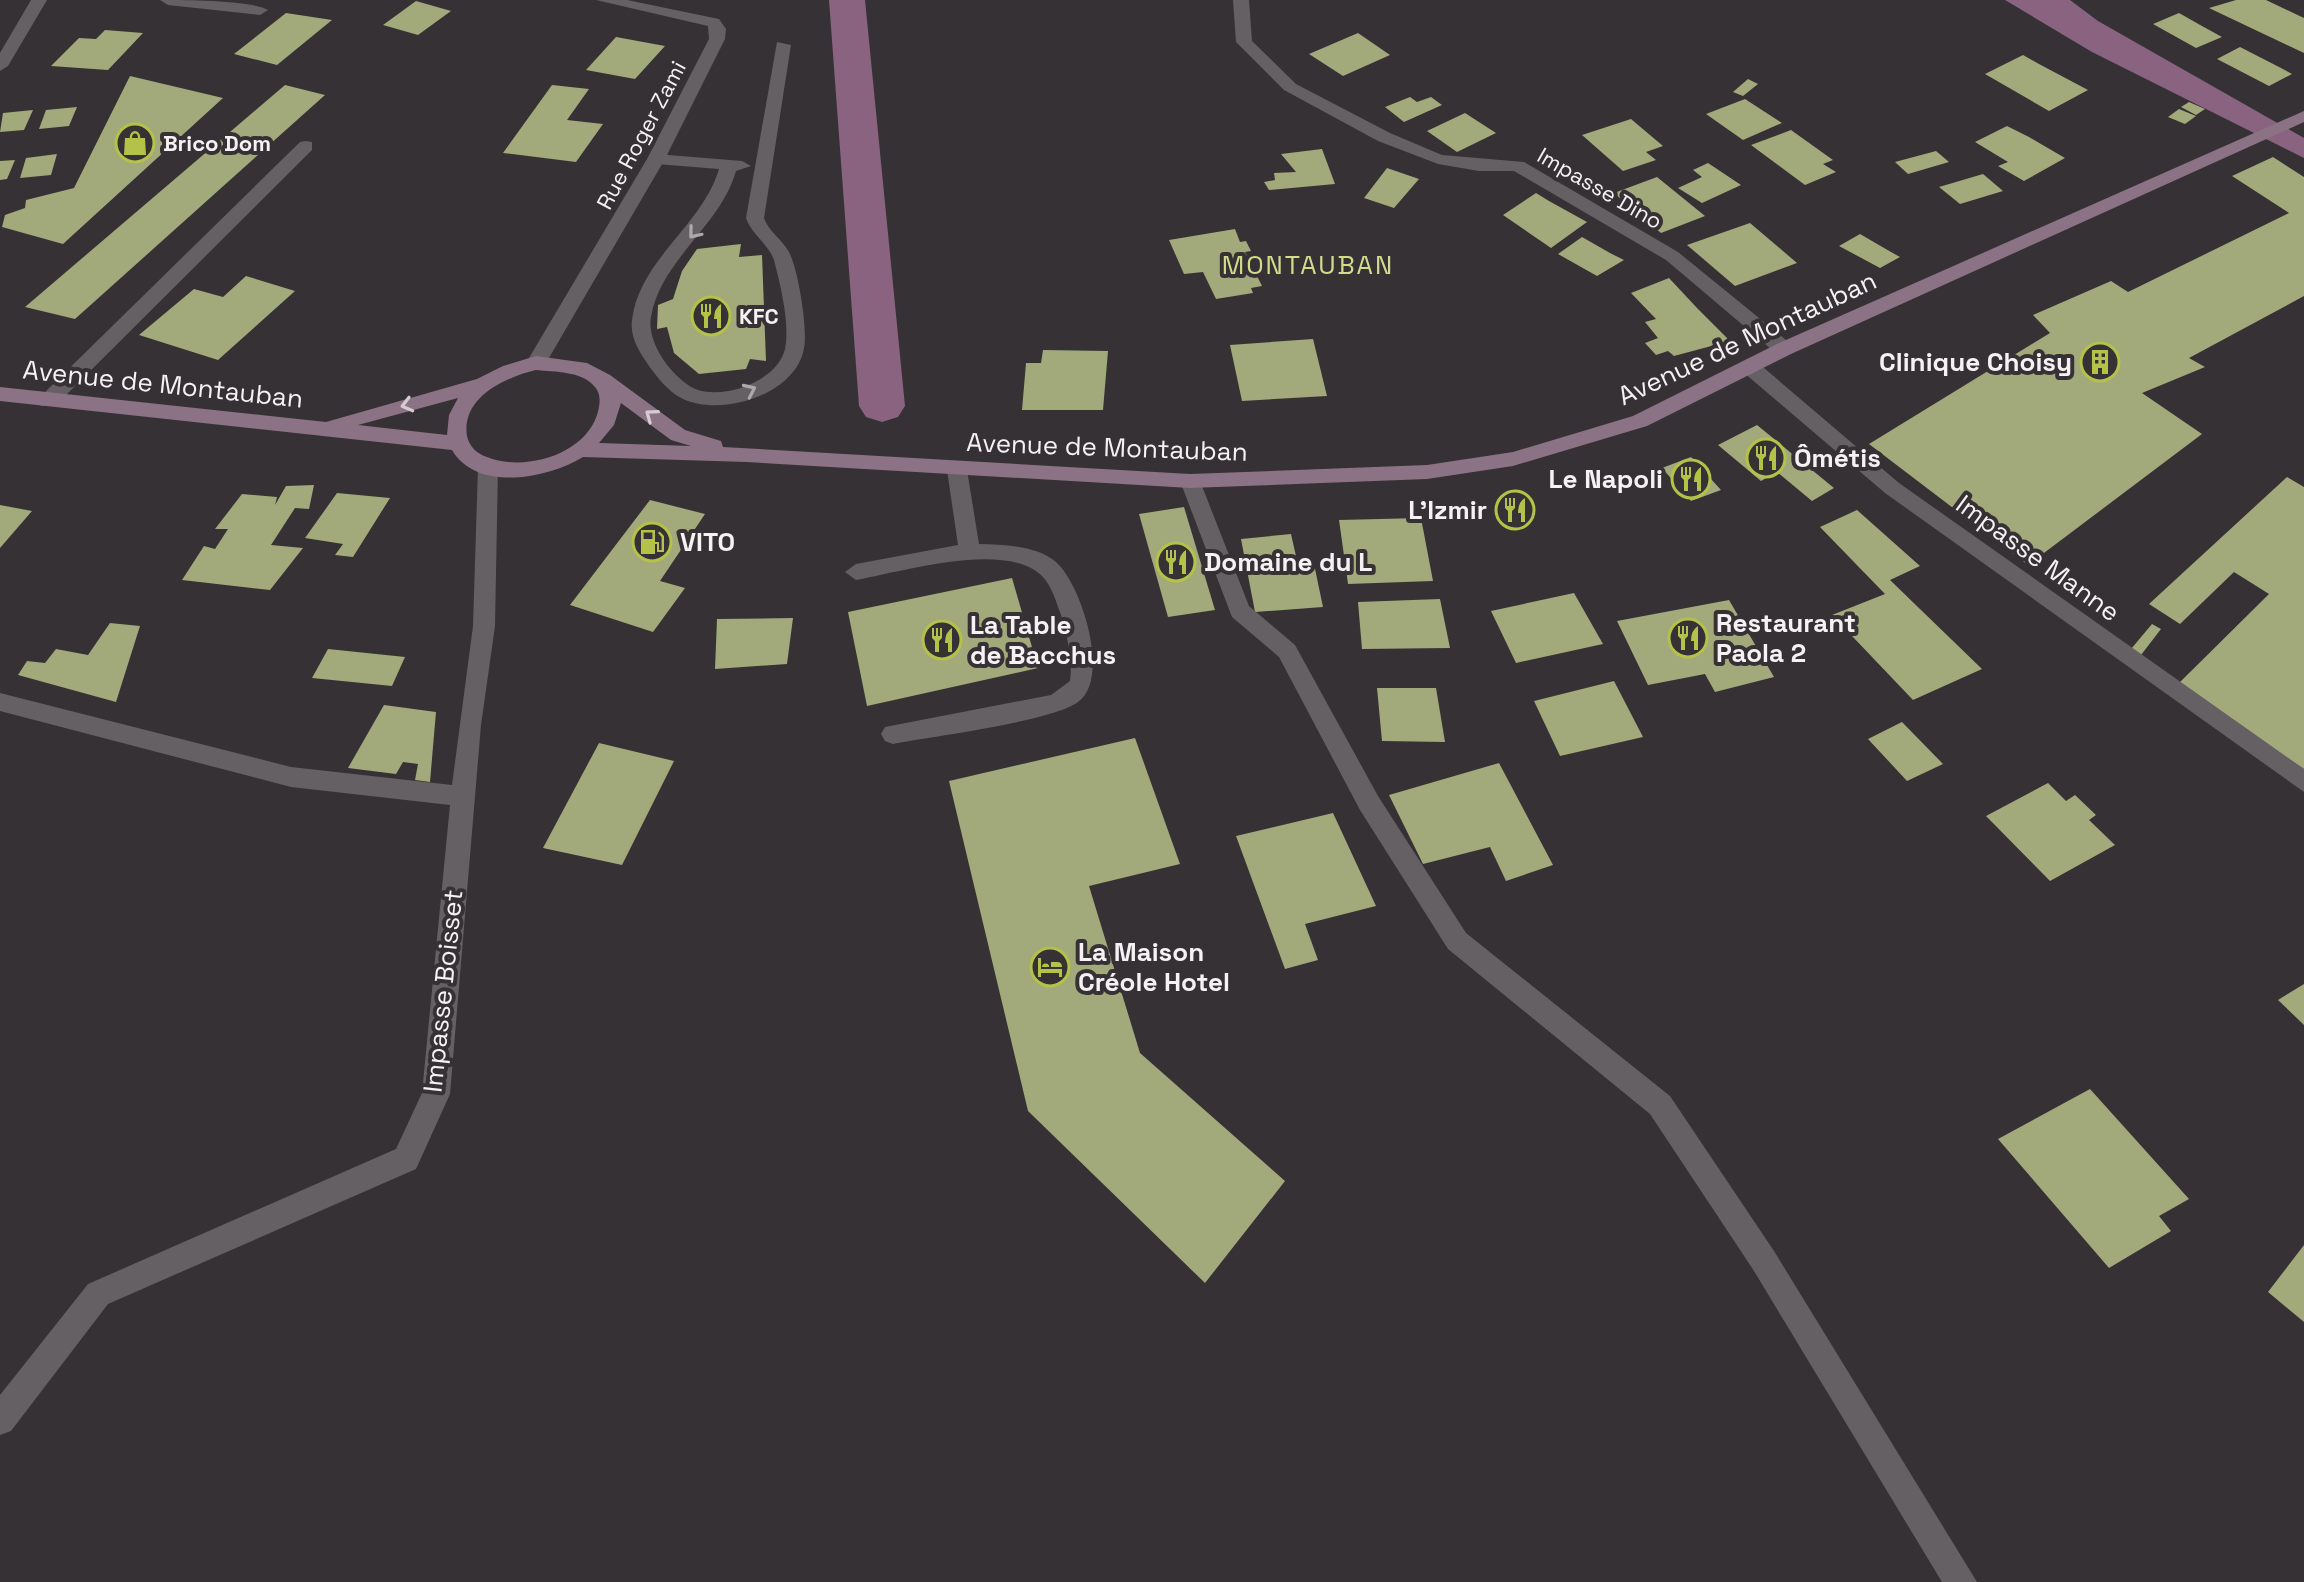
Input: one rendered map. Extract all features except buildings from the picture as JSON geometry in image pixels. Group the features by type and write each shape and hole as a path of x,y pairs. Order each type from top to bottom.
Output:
{"main road":[{"name":"Avenue de Montauban","path":"583,450 747,455 957,470 1190,481 1315,479 1427,472 1513,459 1640,421 1784,349 2304,116"},
{"name":"Avenue de Montauban","path":"0,394 456,443 454,423 463,403 498,375 536,363 581,367 678,435 747,455"},
{"name":"Avenue de Montauban","path":"488,467 511,471 537,468 583,450 602,432 612,412 611,393 600,378"},
{"name":"Avenue de Montauban","path":"319,429 482,385"},
{"path":"456,443 474,461 488,467"}],"street":[{"path":"0,66 39,0"},
{"path":"168,0 260,10"},
{"name":"Rue Roger Zami","path":"536,363 656,159 717,39 718,29 713,22 604,0"},
{"name":"Impasse Dino","path":"1241,0 1244,42 1290,87 1384,137 1438,159 1479,166 1518,166 1672,256 1784,349"},
{"path":"729,165 722,192 712,209 643,298 640,326 648,350 664,374 692,395 717,401 738,396 771,379 786,366 795,349 783,258 772,241 758,230 755,218 783,45"},
{"path":"48,401 306,146"},
{"path":"656,159 761,167"},
{"name":"Impasse Manne","path":"1750,367 1892,488 2304,782"},
{"name":"Impasse Boisset","path":"0,1420 98,1294 406,1159 436,1094 463,796 484,626 488,467"},
{"path":"957,470 970,551"},
{"path":"1190,481 1240,611 1287,651 1369,803 1457,941 1660,1105 1764,1261 1961,1582"},
{"path":"856,572 970,551 1023,556 1049,568 1067,596 1083,672 1080,685 1068,698 1052,704 893,734"},
{"path":"0,702 291,777 463,796"}],"shaded area":[{"path":"2005,0 2070,0 2098,21 2304,138 2304,158 2092,52"}],"waterway":[{"path":"847,0 882,406"}],"place":[{"name":"Brico Dom","path":"135,143"},
{"name":"KFC","path":"711,316"},
{"name":"Clinique Choisy","path":"2100,362"},
{"name":"Ômétis","path":"1766,458"},
{"name":"Le Napoli","path":"1691,479"},
{"name":"L'Izmir","path":"1515,510"},
{"name":"VITO","path":"652,542"},
{"name":"Domaine du L","path":"1176,562"},
{"name":"Restaurant Paola 2","path":"1688,638"},
{"name":"La Table de Bacchus","path":"942,640"},
{"name":"La Maison Créole Hotel","path":"1050,967"}],"district":[{"name":"MONTAUBAN","path":"1308,265"}]}
